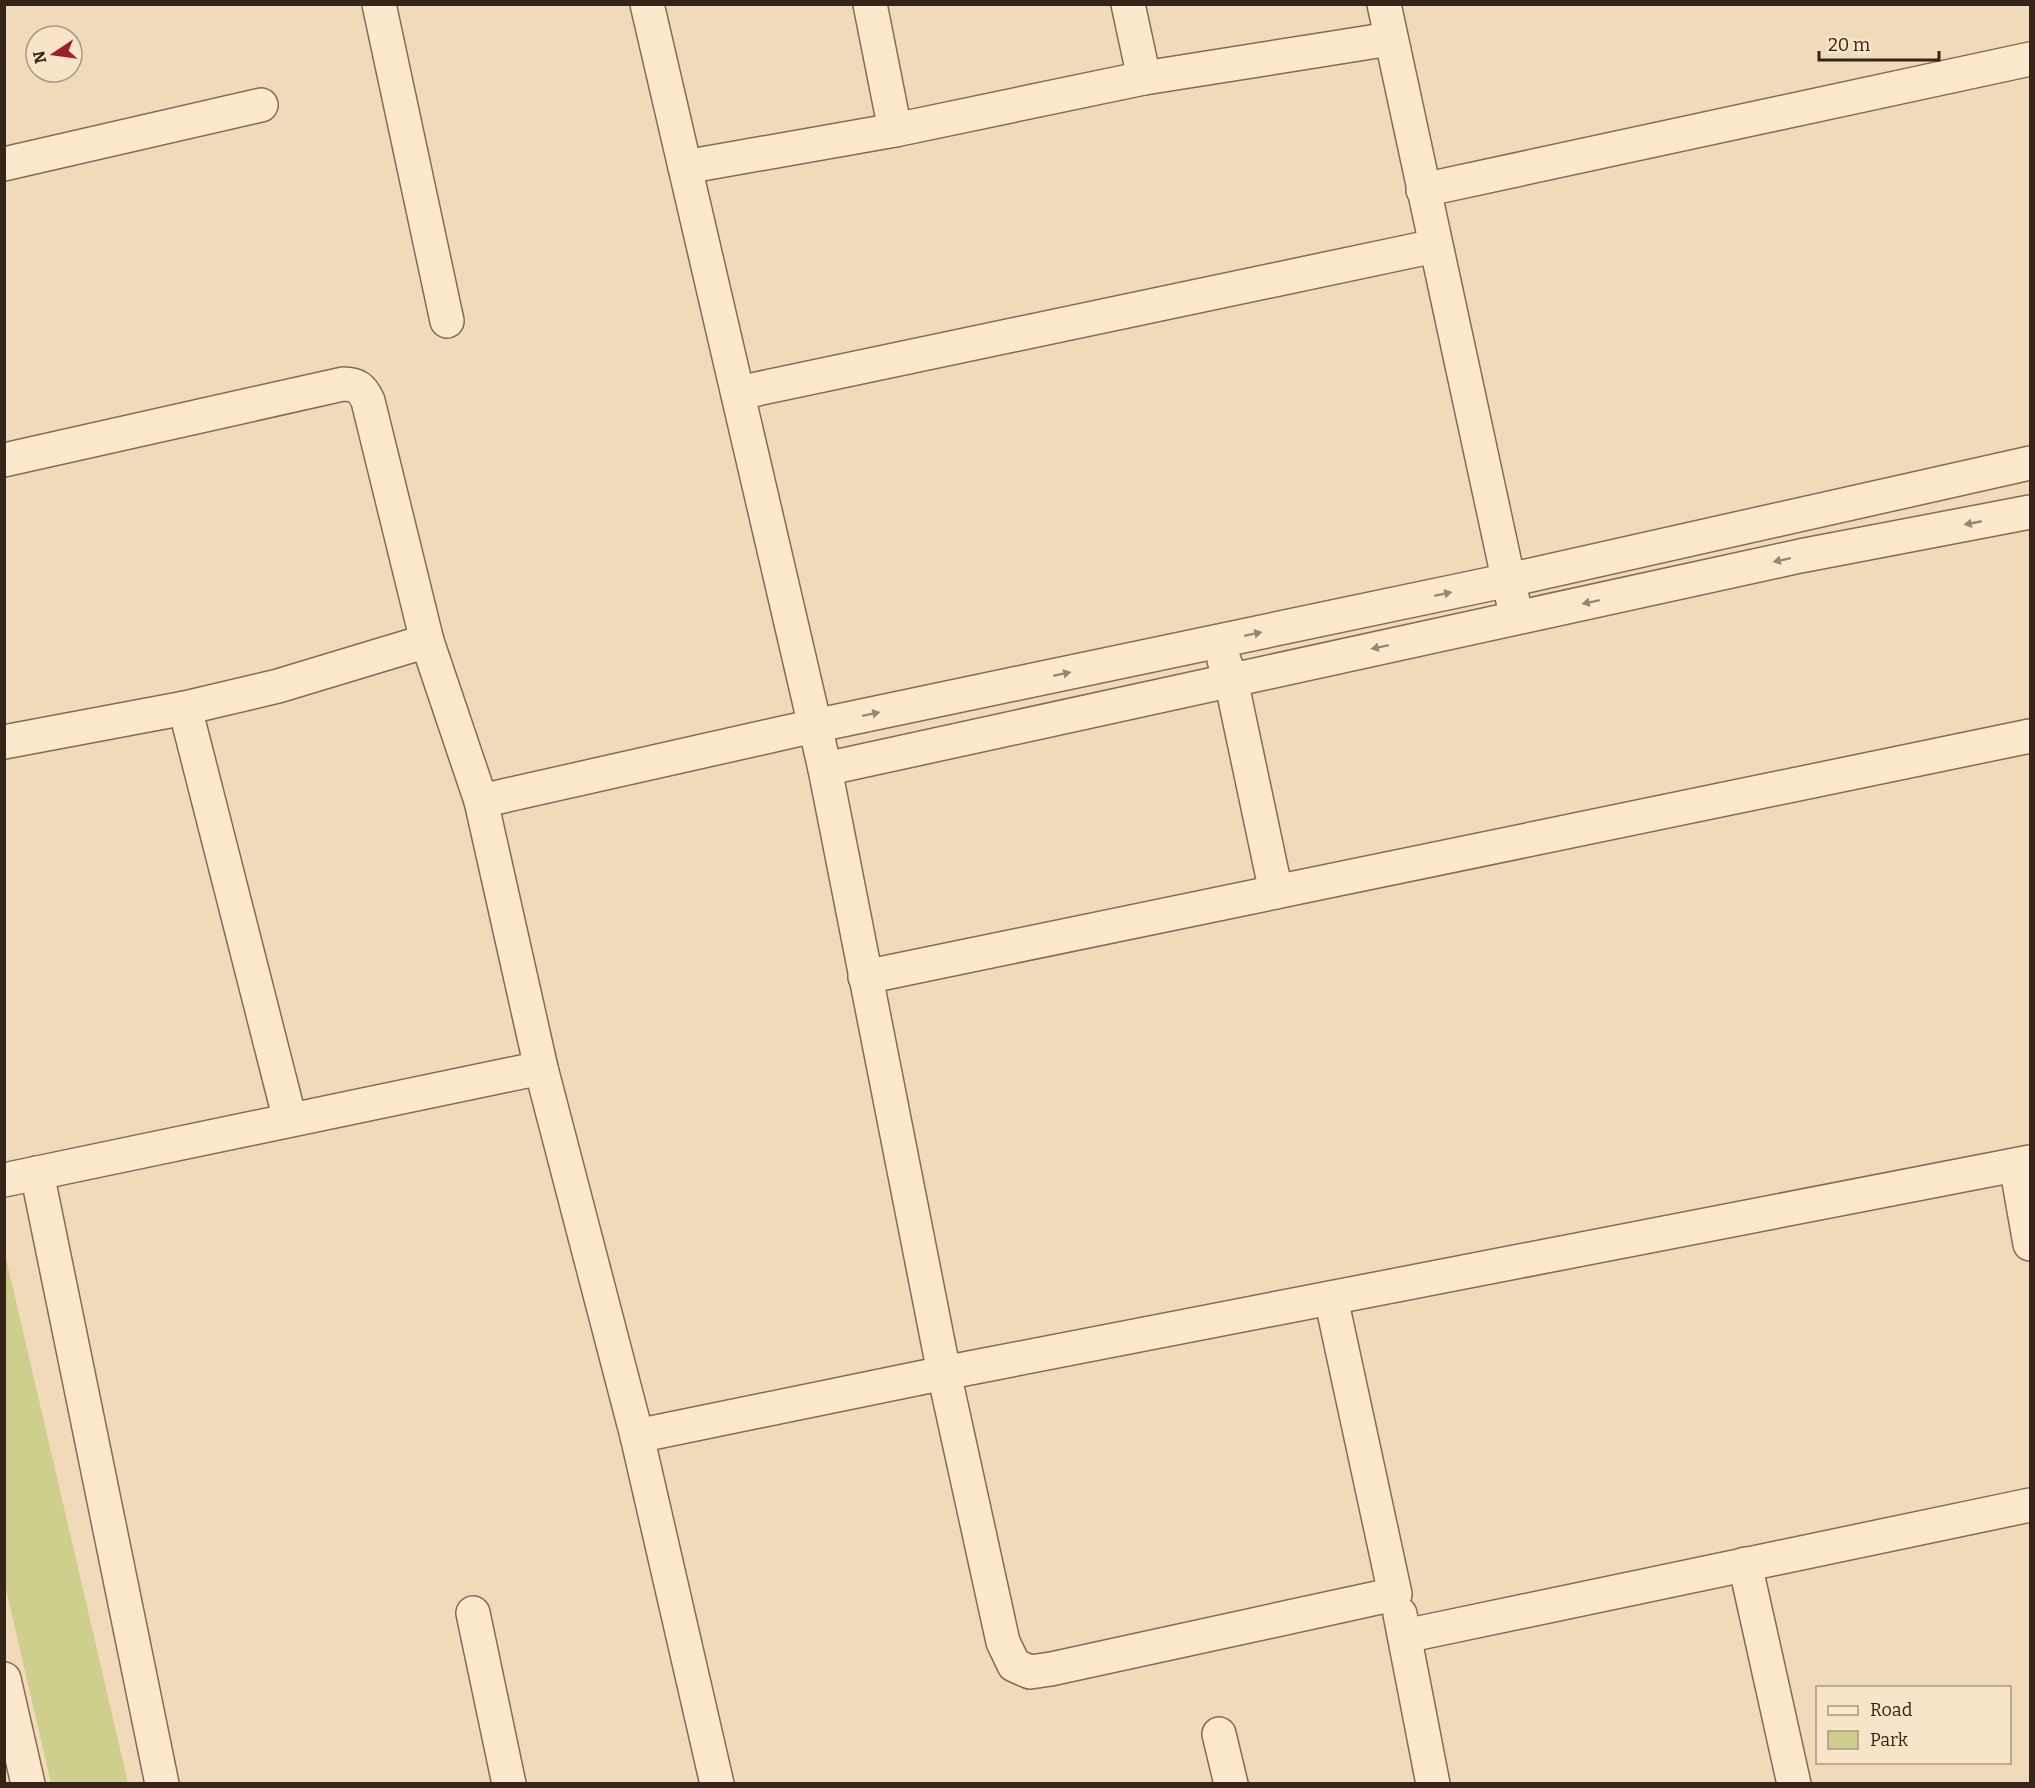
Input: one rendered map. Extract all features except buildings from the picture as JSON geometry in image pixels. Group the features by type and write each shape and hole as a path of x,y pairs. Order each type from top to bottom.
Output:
{"street":[{"path":"379,4 447,321"},
{"path":"647,4 825,769 944,1373 1003,1642 1014,1665 1030,1672 1051,1670 1395,1594"},
{"path":"870,4 895,130"},
{"path":"1128,4 1144,78"},
{"path":"1384,4 1516,618"},
{"path":"685,167 895,130 1144,78 1390,39"},
{"path":"1423,190 2031,59"},
{"path":"4,164 261,105"},
{"path":"738,393 1435,246"},
{"path":"4,460 343,384 353,384 363,390 368,401 427,641 481,801 541,1068 637,1436 717,1784"},
{"path":"481,801 814,726 1509,580 2031,463"},
{"path":"825,769 1800,556 2031,512"},
{"path":"4,742 185,708 278,686 427,641"},
{"path":"1217,641 1231,680 1276,892"},
{"path":"185,708 290,1120"},
{"path":"865,977 2031,736"},
{"path":"4,1180 541,1068"},
{"path":"637,1436 944,1373 2023,1163 2031,1244"},
{"path":"37,1173 162,1784"},
{"path":"1331,1298 1405,1636 1433,1784"},
{"path":"1405,1636 2031,1505"},
{"path":"1745,1564 1794,1784"},
{"path":"473,1613 509,1784"},
{"path":"4,1678 28,1784"},
{"path":"1219,1734 1231,1784"}],"green space":[{"path":"5,1254 128,1783 51,1783 5,1585"}]}
